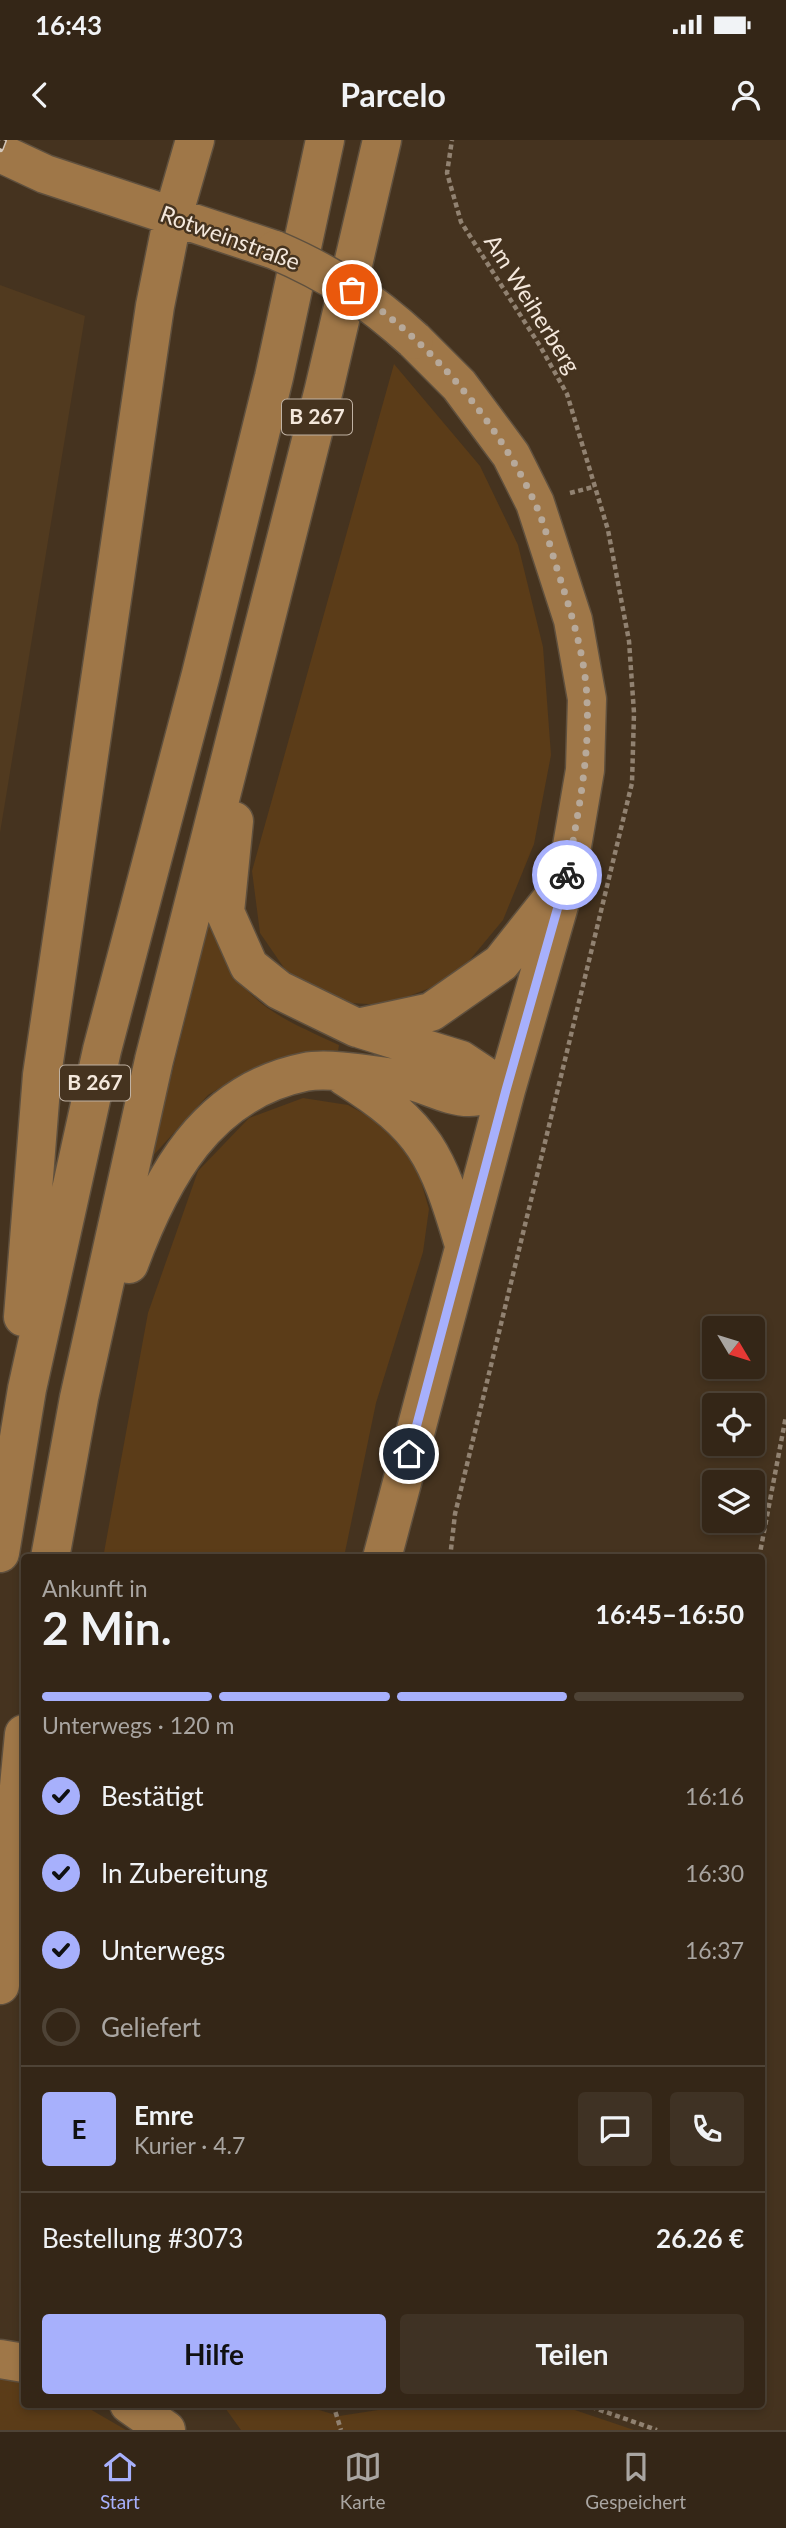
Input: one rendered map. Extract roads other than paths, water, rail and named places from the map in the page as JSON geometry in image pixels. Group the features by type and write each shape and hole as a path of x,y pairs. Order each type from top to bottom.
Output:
{"main road":[{"path":"8,1497 43,1075 155,306 173,216 195,140"},
{"name":"B 267","path":"0,1553 27,1389 102,1050 201,674 267,404 325,140"},
{"name":"B 267","path":"51,1554 79,1398 154,1059 324,389 382,140"},
{"name":"Rotweinstraße","path":"0,153 45,174 275,250 330,275 374,304 459,385 511,455 536,503 573,620 587,699 585,770 566,881 506,1090 383,1554"},
{"name":"B 267","path":"246,693 225,912 249,966 279,990 357,1028"},
{"path":"357,1028 431,1012 500,963 566,881"},
{"path":"357,1028 461,1060 506,1090"},
{"name":"B 267","path":"79,1398 149,1210 187,1145 223,1112 260,1088 307,1072 405,1079 468,1097 506,1090"},
{"path":"339,1073 386,1102 419,1134 445,1181 464,1246"},
{"path":"0,1985 21,1765"},
{"path":"0,2359 21,2362"},
{"path":"135,2408 166,2430"},
{"path":"171,2408 175,2430"}],"railway":[{"path":"0,148 3,140"}]}
